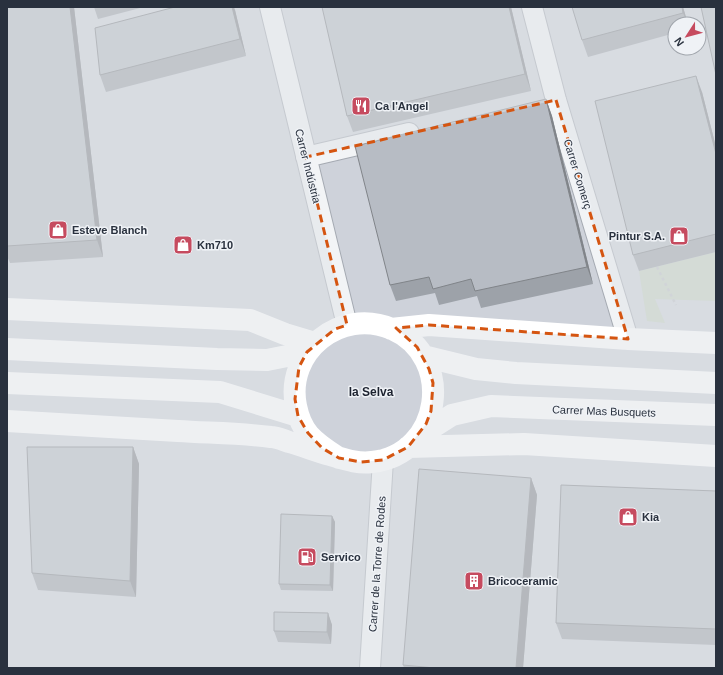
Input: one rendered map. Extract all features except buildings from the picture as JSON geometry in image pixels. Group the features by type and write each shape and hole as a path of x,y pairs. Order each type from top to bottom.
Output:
{"main road":[{"path":"7,309 250,320 285,334 311,348"},
{"path":"7,421 272,437 339,458 350,461 361,462 383,460 396,455 413,442 426,424 431,411 433,383 429,369 417,347 401,334 381,325 347,325 335,329 311,348 299,367 295,383 295,399 298,416 308,433 317,443 322,448 339,458"},
{"path":"391,329 429,325 628,339 716,343"},
{"path":"7,349 217,360 267,360 311,348"},
{"path":"423,356 476,369 508,372 716,383"},
{"path":"7,383 220,392 298,416"},
{"name":"Carrer Mas Busquets","path":"413,442 452,415 491,406 716,415"},
{"path":"413,442 524,444 716,456"}],"street":[{"name":"Carrer Indústria","path":"270,7 347,325"},
{"name":"Carrer Comerç","path":"532,7 548,102 628,339"},
{"path":"306,157 427,129"},
{"name":"Carrer de la Torre de Rodes","path":"370,668 383,460"}],"path":[{"path":"657,267 676,305"}],"highlighted area":[{"path":"556,100 628,339 429,325 396,328 417,347 429,369 433,383 431,411 426,424 408,447 383,460 361,462 339,458 322,448 308,433 298,416 295,399 299,367 307,352 335,329 347,325 306,157"}],"shaded area":[{"path":"7,7 716,7 716,668 7,668"}],"green space":[{"path":"716,252 716,301 655,299 665,323 647,321 639,271"}],"place":[{"name":"Ca l'Angel","path":"361,106"},
{"name":"Esteve Blanch","path":"58,230"},
{"name":"Pintur S.A.","path":"679,236"},
{"name":"Km710","path":"183,245"},
{"name":"Kia","path":"628,517"},
{"name":"Servico","path":"307,557"},
{"name":"Bricoceramic","path":"474,581"}],"district":[{"name":"la Selva","path":"371,392"}]}
